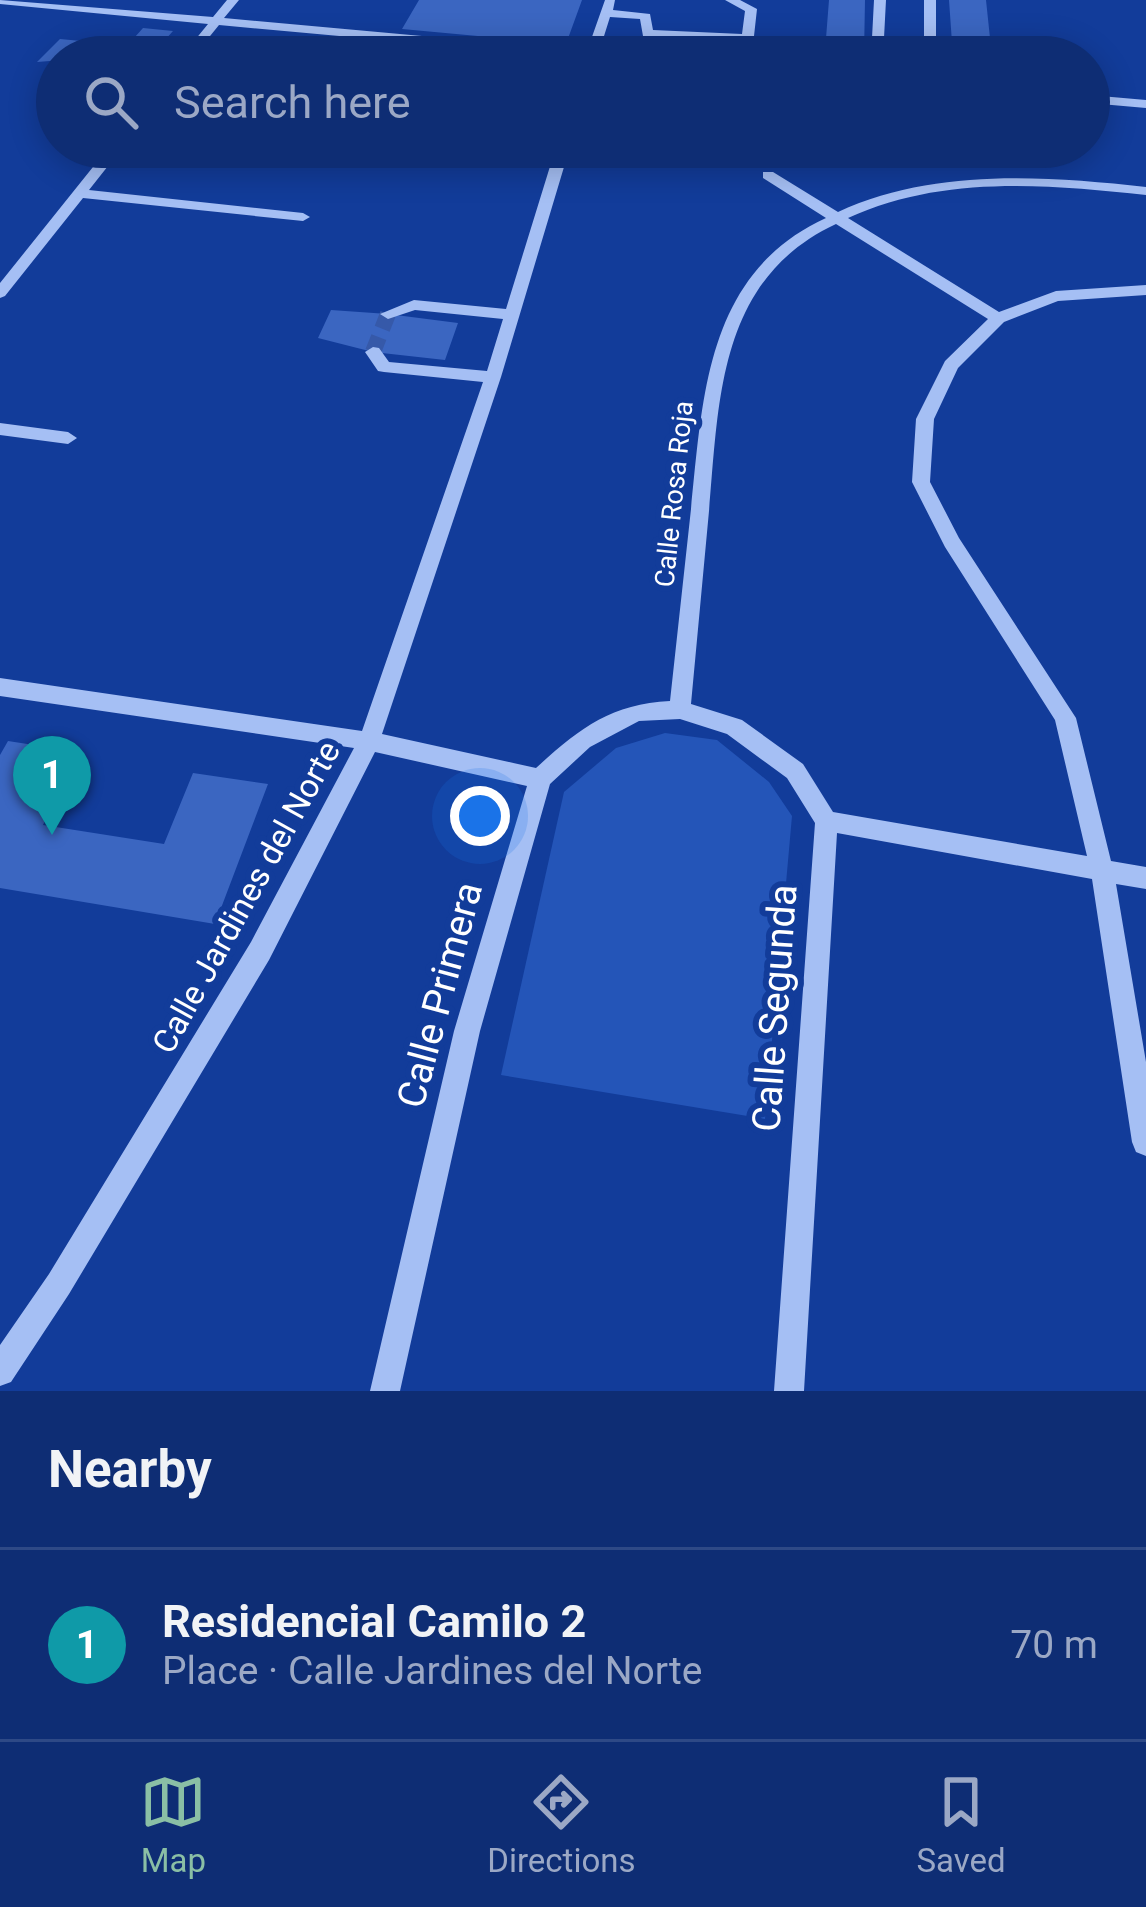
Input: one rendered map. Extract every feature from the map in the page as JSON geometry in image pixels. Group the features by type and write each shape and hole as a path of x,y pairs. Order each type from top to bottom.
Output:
{"street":[{"path":"204,36 233,0"},
{"path":"731,0 751,9 748,36"},
{"path":"878,36 880,0"},
{"path":"930,0 930,36"},
{"path":"0,1 383,36"},
{"path":"598,36 608,7 646,16 647,33 664,36"},
{"path":"1110,101 1146,104"},
{"path":"0,293 99,168"},
{"name":"Calle Jardines del Norte","path":"0,1371 59,1284 260,951 370,741 493,377 557,168"},
{"path":"769,175 998,319"},
{"name":"Calle Rosa Roja","path":"680,710 711,391 738,308 771,262 831,217 919,190 981,180 1069,181 1146,191"},
{"path":"79,194 303,217"},
{"path":"1146,290 1056,296 998,319 951,365 925,419 921,482 952,542 1065,718 1102,871 1146,1142"},
{"path":"388,314 414,305 512,315"},
{"path":"373,352 377,364 384,367 493,377"},
{"path":"0,429 68,438"},
{"path":"0,687 370,741 540,779 582,740 636,712 680,710 734,727 795,771 826,821 1146,878"},
{"name":"Calle Primera","path":"385,1391 467,1031 540,779"},
{"name":"Calle Segunda","path":"789,1391 826,821"}],"shaded area":[{"path":"665,733 717,740 769,782 792,816 765,1119 501,1075 564,792 616,748"}],"building":[{"path":"419,0 582,0 569,36 479,36 402,29"},
{"path":"829,0 865,0 864,36 826,36"},
{"path":"949,0 986,0 990,36 952,36"},
{"path":"143,28 173,31 169,36 136,36"},
{"path":"331,310 458,323 445,360 373,352 318,338"},
{"path":"8,741 79,752 43,825 164,844 193,773 268,784 215,924 0,888 0,755"}],"tunnel":[{"path":"373,352 388,314"}],"place":[{"name":"Residencial Camilo 2","path":"52,835"}]}
